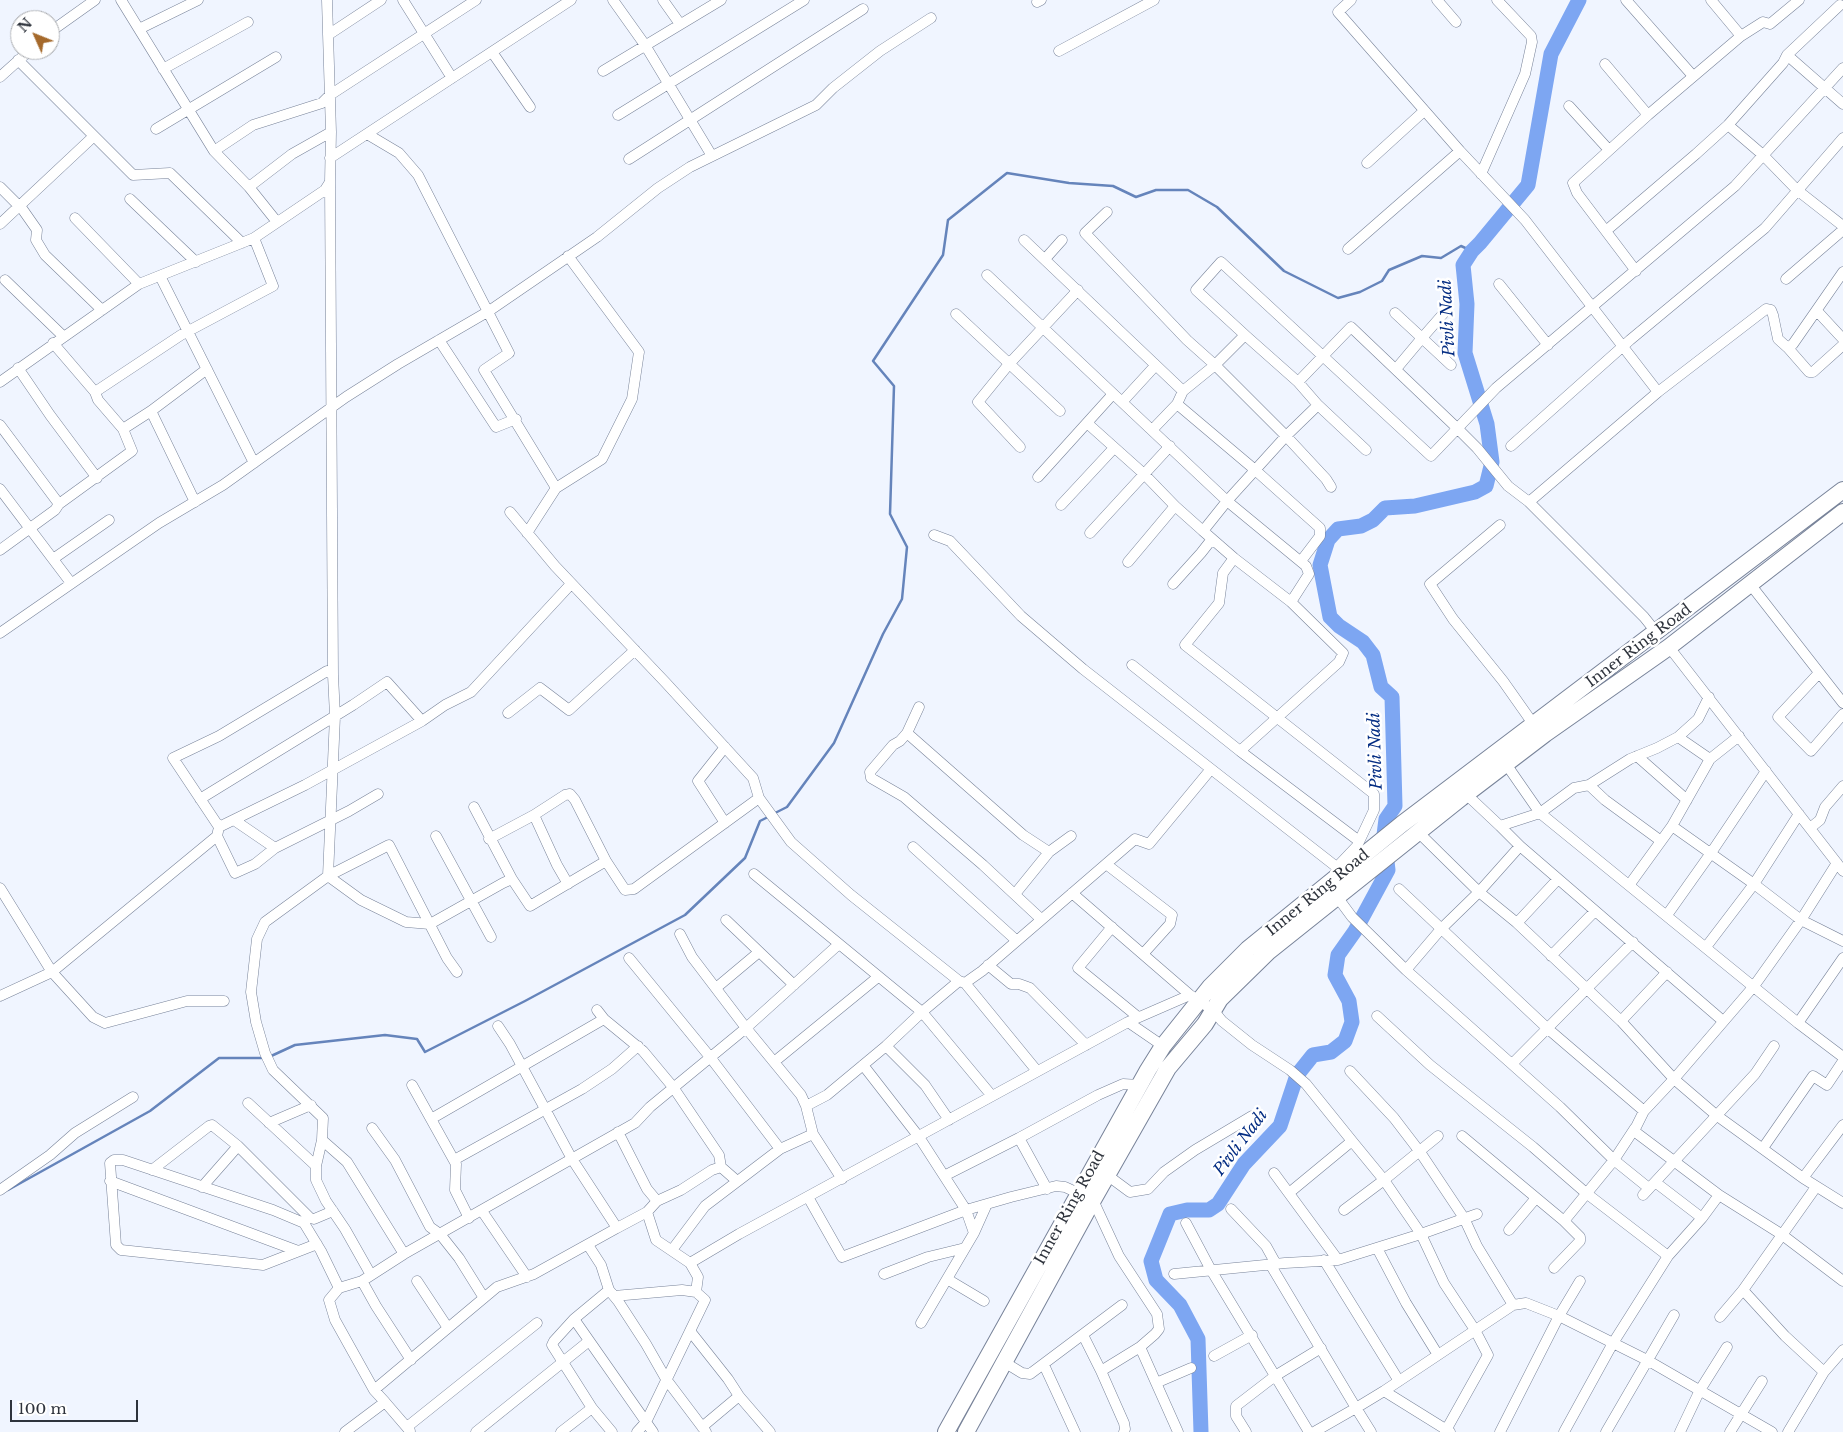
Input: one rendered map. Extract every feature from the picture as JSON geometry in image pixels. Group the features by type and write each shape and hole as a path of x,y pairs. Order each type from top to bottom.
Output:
{"highway":[{"name":"Inner Ring Road","path":"946,1432 1086,1196 1107,1175 1168,1068 1205,1024 1220,999 1333,890 1340,869 1364,846 1402,824 1843,490"},
{"name":"Inner Ring Road","path":"966,1432 1004,1362 1139,1085 1194,998 1248,949 1333,890 1374,867 1466,794 1669,647 1843,512"}],"street":[{"path":"60,25 95,0"},
{"path":"121,0 214,151 249,187 277,222"},
{"path":"139,29 198,0"},
{"path":"327,0 331,132 331,408 335,716 328,876"},
{"path":"328,35 381,0"},
{"path":"403,0 423,35 452,78"},
{"path":"214,151 253,125 322,103 330,95 476,0"},
{"path":"330,158 572,0"},
{"path":"613,0 645,45 712,156"},
{"path":"663,0 680,24"},
{"path":"603,71 721,0"},
{"path":"618,115 804,0"},
{"path":"1351,0 1338,12 1424,111 1525,220 1658,392"},
{"path":"1437,0 1456,22"},
{"path":"1481,174 1525,74 1532,42 1531,36 1497,0"},
{"path":"1626,0 1693,76"},
{"path":"1711,0 1741,36"},
{"path":"1636,271 1607,230 1577,193 1573,183 1648,115 1741,36 1763,22 1770,24 1799,0"},
{"path":"1059,51 1149,2"},
{"path":"1607,230 1728,125 1783,63 1787,55 1839,4"},
{"path":"629,159 863,9"},
{"path":"0,633 159,523 223,485 331,408 398,364 489,311 597,237 658,188 690,167 816,105 833,88 880,50 931,18"},
{"path":"163,69 248,22"},
{"path":"492,52 530,107"},
{"path":"1787,55 1843,104"},
{"path":"156,129 276,57"},
{"path":"0,77 18,60 132,174 170,173 242,243"},
{"path":"1605,64 1648,115"},
{"path":"1366,450 1318,405 1298,382 1196,290 1222,262 1431,456 1496,388 1593,308 1735,186 1843,68"},
{"path":"1569,106 1609,150"},
{"path":"1367,163 1424,111"},
{"path":"1728,125 1763,155 1798,190 1843,226"},
{"path":"249,187 292,154 331,132"},
{"path":"367,134 399,153 418,174 509,353 484,370 516,419 556,488"},
{"path":"0,223 94,136"},
{"path":"1511,446 1765,228 1843,138"},
{"path":"1348,249 1460,151"},
{"path":"2,377 18,368 139,284 254,238 325,190 330,182"},
{"path":"0,187 19,206 36,230 36,240 45,255 102,310"},
{"path":"130,199 196,262"},
{"path":"1107,212 1085,233 1187,340 1215,365 1286,436 1326,479 1331,487"},
{"path":"75,218 139,284"},
{"path":"1786,279 1843,230"},
{"path":"96,392 188,331 273,286 254,238"},
{"path":"1024,240 1183,391"},
{"path":"1044,259 1062,240"},
{"path":"527,533 556,488 602,459 632,399 639,352 568,256"},
{"path":"1788,348 1794,344 1843,272"},
{"path":"987,275 1227,500 1306,566 1309,574 1291,602"},
{"path":"160,276 254,462"},
{"path":"5,280 64,336"},
{"path":"1499,284 1548,345"},
{"path":"1020,447 978,402 1042,327 1078,290"},
{"path":"1529,502 1658,392 1766,309 1771,310 1773,315 1778,339 1809,372 1813,372 1843,345"},
{"path":"1817,311 1843,339"},
{"path":"1395,313 1451,365"},
{"path":"956,314 1060,411"},
{"path":"1396,369 1443,314"},
{"path":"1298,382 1351,327 1457,428 1477,448 1508,486 1529,502 1644,617 1656,632"},
{"path":"1153,429 1177,404 1183,391 1215,365 1245,335"},
{"path":"439,340 496,427 516,419"},
{"path":"0,550 132,451 123,429 98,400 96,392 53,344"},
{"path":"1122,402 1155,366"},
{"path":"18,368 97,478"},
{"path":"123,429 152,412 207,369"},
{"path":"1038,477 1113,394"},
{"path":"1177,404 1320,528 1320,536 1301,561"},
{"path":"1203,531 1254,469 1318,405"},
{"path":"152,412 195,502"},
{"path":"1087,423 1212,539 1291,602 1343,653 1339,662 1240,750"},
{"path":"0,425 60,504"},
{"path":"1090,533 1170,446"},
{"path":"1061,505 1114,448"},
{"path":"0,489 71,583"},
{"path":"1128,562 1175,506"},
{"path":"510,512 571,584 635,650 753,778 759,798 791,842 858,900 962,982 1036,1072"},
{"path":"53,559 109,520"},
{"path":"1500,525 1430,584 1453,619 1534,725"},
{"path":"934,535 950,541 1021,616 1076,664 1340,869"},
{"path":"1174,584 1212,539"},
{"path":"1132,665 1364,846 1374,810 1374,794 1185,645 1219,603 1223,573 1234,558"},
{"path":"0,996 52,972 234,820 334,770 422,721 445,705 471,692 571,584"},
{"path":"1750,584 1843,703"},
{"path":"1564,1221 1614,1160 1644,1111 1754,986 1840,867 1669,647"},
{"path":"508,714 540,688 569,710 635,650"},
{"path":"333,675 328,671 219,736 174,758 200,798 218,832 235,873 255,864 274,848 378,794"},
{"path":"1819,673 1778,717 1811,751 1843,714"},
{"path":"200,798 388,682 422,721"},
{"path":"1500,826 1540,813 1574,788 1589,785 1630,759 1657,748 1678,736 1698,719 1709,697"},
{"path":"920,707 900,741 893,745 870,772 871,778 904,796 1041,919"},
{"path":"906,733 1023,835 1049,852"},
{"path":"1678,736 1710,760"},
{"path":"1630,884 1672,826 1710,760 1739,736"},
{"path":"725,747 698,781 725,823"},
{"path":"1637,756 1687,800"},
{"path":"1506,764 1540,813 1630,884 1798,1023 1843,1057"},
{"path":"806,1106 826,1096 886,1046 922,1012 988,965 1135,839 1149,844 1211,769"},
{"path":"1667,915 1766,771"},
{"path":"1589,785 1605,800 1661,842"},
{"path":"1810,828 1820,820 1825,807 1843,786"},
{"path":"489,839 534,815 565,795 570,794 575,800 606,861 626,890 634,889 759,798"},
{"path":"1466,794 1520,846 1723,1021"},
{"path":"474,807 489,839 530,906 606,861"},
{"path":"1706,947 1754,884 1799,814"},
{"path":"534,815 568,884"},
{"path":"234,820 274,848"},
{"path":"1672,826 1801,920 1843,941"},
{"path":"1418,832 1479,892 1517,923 1621,1021 1674,1079 1716,1115 1803,1178 1843,1203"},
{"path":"436,836 491,937"},
{"path":"1015,894 1049,852 1071,836"},
{"path":"411,1360 376,1306 366,1278 316,1180 316,1166 324,1120 311,1105 273,1070 265,1053 256,1022 251,992 257,939 265,922 328,876 389,845 447,958 457,972"},
{"path":"1406,970 1441,929 1479,892 1520,846"},
{"path":"913,847 1017,940"},
{"path":"1106,864 1172,915 1170,924 1143,954"},
{"path":"754,874 922,1012 992,1096"},
{"path":"328,876 361,900 406,922 430,924 503,882 512,879"},
{"path":"1517,923 1558,879"},
{"path":"0,888 52,972 93,1017 105,1022 187,1001 224,1001"},
{"path":"1399,889 1547,1028 1644,1111"},
{"path":"1333,890 1352,917 1406,970 1560,1107 1614,1160 1702,1218"},
{"path":"1072,893 1194,998 1213,1010 1222,1021 1252,1045 1290,1070 1306,1084 1384,1180 1421,1234 1444,1283 1475,1330 1488,1355 1447,1431 1384,1391"},
{"path":"1551,956 1595,911"},
{"path":"726,920 794,985"},
{"path":"1112,927 1078,968 1163,1046"},
{"path":"680,934 692,958 801,1095 806,1106 812,1134 842,1179"},
{"path":"1512,1064 1633,942"},
{"path":"537,1323 409,1430 374,1390 335,1320 329,1300 339,1288 366,1278 404,1254 635,1123 650,1106 746,1028 839,944"},
{"path":"716,988 759,952"},
{"path":"629,958 710,1057 780,1149"},
{"path":"1798,1023 1843,958"},
{"path":"988,965 1011,984 1019,984 1030,988 1086,1045"},
{"path":"1621,1021 1666,972"},
{"path":"774,1062 878,976"},
{"path":"690,1263 1133,1019 1194,998"},
{"path":"597,1010 604,1019 638,1046 673,1087 719,1156 721,1166 737,1181"},
{"path":"1377,1016 1430,1065 1533,1147 1663,1264"},
{"path":"431,1119 604,1019"},
{"path":"498,1026 522,1065 572,1159 616,1228"},
{"path":"454,1160 546,1111 612,1069 638,1046"},
{"path":"886,1046 925,1085 949,1120"},
{"path":"1643,1195 1650,1183 1674,1161 1755,1074 1774,1046"},
{"path":"1763,1148 1813,1076 1827,1085 1843,1061"},
{"path":"863,1065 918,1137 944,1176 966,1210 974,1232"},
{"path":"1350,1071 1394,1118 1420,1152 1464,1218 1476,1246 1513,1304"},
{"path":"944,1176 1098,1095 1124,1084 1139,1085"},
{"path":"412,1085 456,1164 455,1190 469,1218"},
{"path":"0,1190 50,1155 71,1136 133,1097"},
{"path":"248,1103 316,1166"},
{"path":"270,1123 311,1105"},
{"path":"1107,1175 1130,1192 1148,1188 1164,1172 1195,1150 1252,1116"},
{"path":"1803,1178 1843,1125"},
{"path":"152,1170 209,1126 215,1126 238,1146 307,1220 339,1288"},
{"path":"372,1128 395,1160 430,1227 440,1234 459,1258 484,1298"},
{"path":"1635,1128 1634,1131 1719,1195 1781,1234 1843,1281"},
{"path":"618,1132 647,1189 657,1201"},
{"path":"672,1250 705,1206 780,1149 812,1134"},
{"path":"1344,1210 1438,1136"},
{"path":"1462,1136 1564,1221 1580,1237 1580,1241 1554,1268"},
{"path":"1019,1138 1047,1189"},
{"path":"322,1140 347,1162 404,1254"},
{"path":"1289,1193 1352,1141"},
{"path":"202,1187 238,1146"},
{"path":"317,1244 263,1265 121,1250 116,1245 109,1166 114,1160 123,1160 307,1220 333,1211"},
{"path":"374,1390 497,1288 527,1277 588,1245 647,1212 657,1201 681,1190 721,1166"},
{"path":"1274,1173 1338,1260"},
{"path":"110,1181 298,1252"},
{"path":"808,1197 842,1257 966,1210 1056,1186 1065,1187 1086,1196 1119,1256 1157,1314 1159,1329 1140,1347 1101,1371"},
{"path":"1720,1317 1743,1290 1816,1187"},
{"path":"1564,1432 1613,1343 1663,1264 1719,1195"},
{"path":"1509,1230 1536,1198"},
{"path":"921,1324 974,1232 986,1204"},
{"path":"1231,1209 1266,1246 1273,1264 1371,1432"},
{"path":"482,1210 527,1277"},
{"path":"647,1212 656,1240 690,1263 698,1277 696,1292"},
{"path":"1174,1274 1273,1264 1338,1260 1477,1214"},
{"path":"1186,1223 1211,1270 1309,1432"},
{"path":"588,1245 601,1265 611,1293 646,1344 666,1380 704,1429 739,1396"},
{"path":"884,1274 928,1257 965,1248"},
{"path":"1377,1248 1406,1302 1438,1355"},
{"path":"1324,1260 1398,1381"},
{"path":"947,1279 984,1301"},
{"path":"417,1281 448,1328"},
{"path":"1500,1432 1559,1316 1580,1281"},
{"path":"612,1432 592,1408 553,1343 574,1319 611,1293 682,1290 696,1292 705,1300 646,1422 637,1432"},
{"path":"1743,1290 1785,1336 1824,1372"},
{"path":"1314,1432 1384,1391 1513,1304 1530,1304 1559,1316 1647,1360 1772,1432"},
{"path":"1004,1362 1022,1373 1030,1374 1122,1305"},
{"path":"1606,1432 1674,1315"},
{"path":"574,1319 653,1432"},
{"path":"690,1331 739,1396 770,1432"},
{"path":"1083,1335 1124,1423 1124,1432"},
{"path":"1214,1356 1252,1335"},
{"path":"476,1432 589,1341"},
{"path":"1140,1347 1178,1432"},
{"path":"1680,1432 1700,1390 1727,1347"},
{"path":"1246,1432 1236,1416 1236,1406 1275,1376 1321,1348"},
{"path":"1788,1432 1806,1399 1824,1372 1843,1350"},
{"path":"1044,1365 1075,1432"},
{"path":"1156,1383 1191,1368"},
{"path":"1730,1432 1762,1381"},
{"path":"345,1432 385,1402"},
{"path":"561,1432 592,1408"}],"waterway":[{"name":"Pivli Nadi","path":"1201,1432 1198,1339 1180,1305 1156,1280 1151,1261 1170,1214 1187,1210 1209,1210 1218,1204 1244,1164 1280,1126 1297,1075 1313,1055 1331,1052 1345,1041 1352,1022 1349,1001 1335,975 1338,955 1355,931 1388,870 1384,835 1386,819 1395,806 1392,697 1381,687 1373,655 1363,642 1339,626 1330,617 1320,565 1328,540 1338,529 1361,526 1373,520 1385,508 1415,506 1475,492 1486,486 1492,462 1487,424 1465,353 1467,304 1463,265 1472,251 1528,185 1551,54 1579,0"},
{"path":"775,813 787,807 834,743 883,634 902,599 907,547 890,514 894,386 873,361 943,255 948,220 1007,173 1069,183 1113,186 1136,197 1156,190 1188,190 1217,207 1284,271 1338,298 1360,292 1382,281 1389,270 1422,256 1441,258 1461,246 1472,251"},
{"path":"269,1057 295,1045 385,1035 417,1039 425,1052 685,915 745,858 760,821 768,817"},
{"path":"8,1190 150,1111 219,1058 264,1058"}]}
